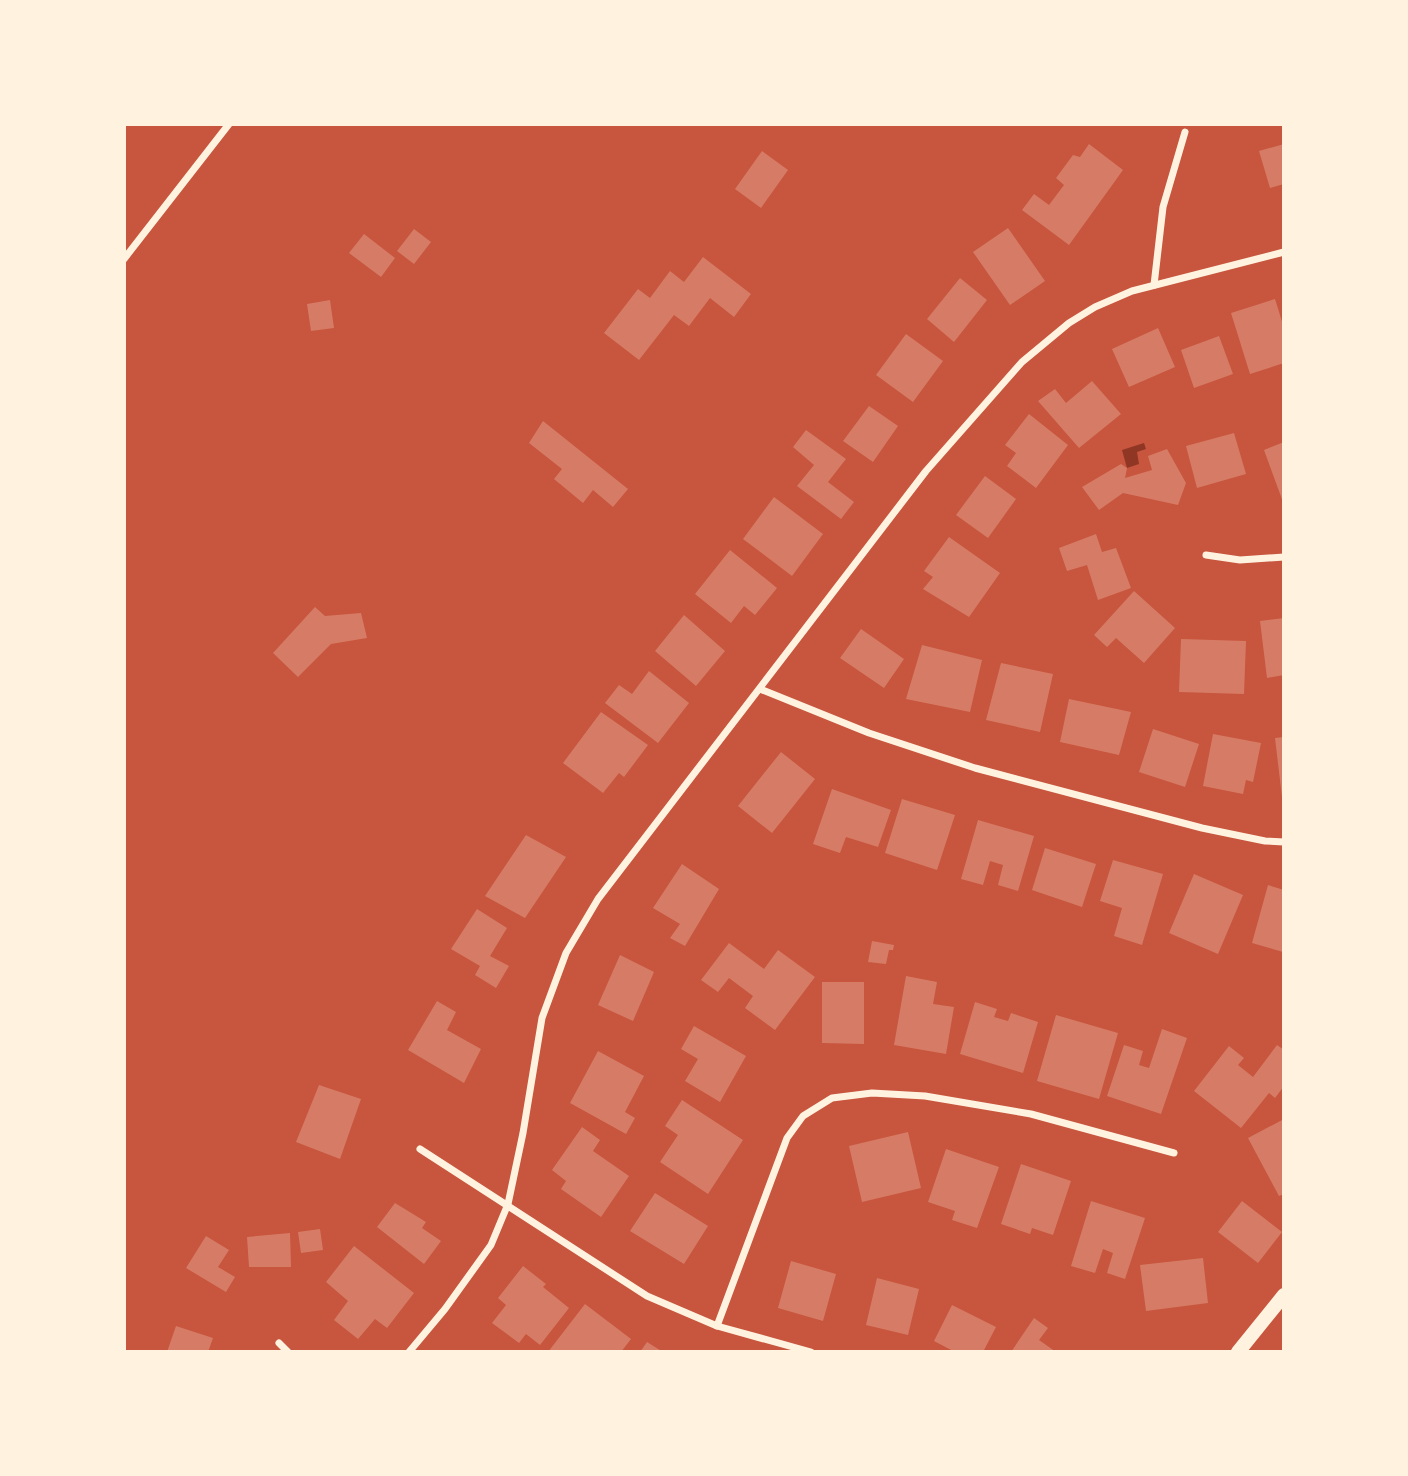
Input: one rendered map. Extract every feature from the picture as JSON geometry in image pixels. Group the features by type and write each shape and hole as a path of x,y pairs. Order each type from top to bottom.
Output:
{"main road":[{"path":"1238,1352 1284,1295"}],"street":[{"path":"124,259 229,124"},
{"path":"1154,285 1163,207 1185,132"},
{"path":"409,1352 445,1309 491,1245 508,1204 523,1133 541,1018 566,953 598,899 926,471 1022,362 1069,323 1095,307 1132,291 1284,252"},
{"path":"1206,555 1240,561 1284,557"},
{"path":"760,689 869,733 975,768 1202,828 1265,841 1284,842"},
{"path":"717,1326 787,1138 803,1116 832,1098 872,1093 925,1096 1031,1114 1174,1153"},
{"path":"420,1149 647,1296 717,1326 811,1352"},
{"path":"279,1343 288,1352"}],"shaded area":[{"path":"1144,443 1146,449 1137,452 1139,464 1127,468 1122,450"}],"building":[{"path":"1089,144 1123,170 1069,245 1022,210 1034,194 1049,205 1064,185 1056,178 1073,155 1080,157"},
{"path":"1284,144 1284,184 1270,188 1259,151"},
{"path":"762,151 788,170 761,208 735,189"},
{"path":"1008,228 1045,281 1010,305 973,252"},
{"path":"414,229 431,242 414,264 397,251"},
{"path":"364,234 395,258 381,277 349,253"},
{"path":"703,257 751,294 734,317 710,298 689,326 674,315 639,360 604,333 638,289 650,298 670,271 684,282"},
{"path":"960,278 987,300 954,342 927,319"},
{"path":"1275,299 1284,328 1284,363 1250,374 1231,313"},
{"path":"330,300 334,328 311,331 307,304"},
{"path":"1158,328 1175,367 1129,387 1112,349"},
{"path":"906,334 943,361 913,402 876,375"},
{"path":"1219,336 1233,374 1194,388 1181,350"},
{"path":"1092,381 1121,414 1079,448 1038,401 1055,389 1066,403"},
{"path":"869,406 898,426 873,462 843,441"},
{"path":"1029,414 1068,445 1036,488 1007,466 1016,453 1005,445"},
{"path":"543,421 628,489 613,507 593,490 583,503 554,479 562,469 529,443"},
{"path":"806,430 846,459 828,482 854,502 841,519 797,486 814,465 793,447"},
{"path":"1234,433 1246,474 1197,488 1186,446"},
{"path":"1284,442 1284,502 1283,502 1264,450"},
{"path":"1167,449 1186,483 1178,505 1123,493 1099,510 1082,487 1121,464 1127,468 1125,478 1152,470 1148,456"},
{"path":"985,476 1016,499 988,538 956,515"},
{"path":"774,497 823,534 792,576 743,539"},
{"path":"1096,534 1102,552 1116,548 1131,588 1098,600 1087,565 1067,571 1059,548"},
{"path":"949,537 1000,573 969,617 923,589 933,577 924,571"},
{"path":"730,550 777,588 755,615 744,606 731,623 695,594"},
{"path":"1134,591 1175,628 1144,663 1116,638 1107,647 1094,635"},
{"path":"315,607 325,616 361,613 367,638 331,644 298,677 273,653"},
{"path":"684,615 725,651 696,686 655,651"},
{"path":"1284,618 1284,675 1267,678 1260,621"},
{"path":"861,629 904,659 884,688 840,658"},
{"path":"1181,639 1246,641 1244,694 1179,692"},
{"path":"922,645 982,660 970,712 906,699"},
{"path":"1001,663 1053,674 1040,732 986,720"},
{"path":"649,671 689,703 658,743 605,703 619,685 632,694"},
{"path":"1069,699 1131,712 1119,755 1060,742"},
{"path":"601,712 648,745 624,777 619,773 603,793 563,763"},
{"path":"1153,729 1199,744 1185,787 1139,772"},
{"path":"1213,734 1261,743 1253,782 1246,780 1243,794 1203,786"},
{"path":"1284,737 1284,796 1282,797 1275,738"},
{"path":"781,752 815,779 772,833 738,806"},
{"path":"832,789 891,810 878,847 846,837 840,853 813,844"},
{"path":"902,799 955,815 937,870 885,853"},
{"path":"978,820 1034,836 1018,891 998,885 1003,865 990,861 983,885 961,879"},
{"path":"526,835 566,857 525,918 485,896"},
{"path":"1045,848 1096,864 1082,907 1032,890"},
{"path":"1113,860 1163,874 1142,945 1114,936 1122,908 1100,901"},
{"path":"682,864 719,889 685,946 670,938 680,924 653,908"},
{"path":"1194,874 1243,895 1218,954 1169,933"},
{"path":"1268,885 1284,890 1283,952 1252,943"},
{"path":"477,909 507,928 490,956 509,966 496,988 475,975 480,966 451,949"},
{"path":"872,941 894,945 893,950 889,950 886,964 868,962"},
{"path":"729,943 764,969 778,950 815,977 775,1030 745,1008 753,996 729,978 718,992 701,980"},
{"path":"620,955 654,972 633,1021 598,1005"},
{"path":"906,976 937,982 933,1004 954,1007 946,1054 894,1045"},
{"path":"822,982 864,982 864,1044 822,1043"},
{"path":"437,1001 456,1012 447,1030 481,1049 464,1083 408,1050"},
{"path":"975,1002 997,1009 994,1017 1008,1021 1011,1013 1038,1022 1023,1073 960,1054"},
{"path":"1056,1015 1118,1033 1099,1099 1037,1081"},
{"path":"694,1026 746,1056 720,1102 685,1081 698,1059 681,1049"},
{"path":"1162,1029 1187,1038 1161,1114 1107,1096 1124,1045 1143,1051 1139,1065 1149,1068"},
{"path":"1277,1045 1284,1050 1284,1086 1275,1098 1269,1093 1241,1128 1194,1091 1229,1046 1244,1058 1238,1065 1253,1077"},
{"path":"598,1051 644,1076 625,1112 635,1118 626,1134 570,1103"},
{"path":"319,1085 361,1099 340,1159 296,1142"},
{"path":"682,1100 743,1140 708,1194 660,1162 678,1135 665,1126"},
{"path":"1284,1119 1284,1194 1279,1196 1248,1138"},
{"path":"582,1127 600,1140 593,1151 629,1176 601,1217 561,1189 566,1181 552,1170"},
{"path":"908,1132 921,1188 862,1202 849,1146"},
{"path":"946,1149 999,1167 977,1228 952,1220 955,1211 928,1202"},
{"path":"1021,1164 1071,1181 1053,1235 1032,1228 1030,1234 1001,1224"},
{"path":"655,1193 708,1226 684,1264 630,1231"},
{"path":"1091,1201 1145,1218 1125,1279 1107,1273 1113,1253 1103,1249 1095,1273 1071,1266"},
{"path":"1242,1201 1282,1232 1258,1263 1218,1232"},
{"path":"395,1203 426,1222 422,1228 441,1241 424,1264 377,1227"},
{"path":"320,1229 323,1250 301,1253 298,1232"},
{"path":"290,1233 291,1267 249,1267 247,1237"},
{"path":"206,1236 229,1250 218,1267 235,1277 226,1292 186,1268"},
{"path":"354,1246 414,1293 387,1328 375,1319 358,1339 334,1320 348,1301 326,1282"},
{"path":"1203,1258 1208,1303 1146,1311 1140,1265"},
{"path":"791,1261 836,1274 823,1321 778,1308"},
{"path":"523,1266 546,1284 543,1287 569,1308 540,1345 526,1334 519,1343 492,1323 506,1305 498,1298"},
{"path":"877,1278 919,1289 908,1335 866,1325"},
{"path":"585,1304 631,1339 621,1352 548,1352"},
{"path":"952,1305 996,1327 983,1352 955,1352 934,1341"},
{"path":"1034,1318 1048,1328 1039,1340 1056,1352 1011,1352"},
{"path":"176,1326 213,1338 208,1352 167,1352"},
{"path":"647,1342 663,1352 640,1352"}]}
